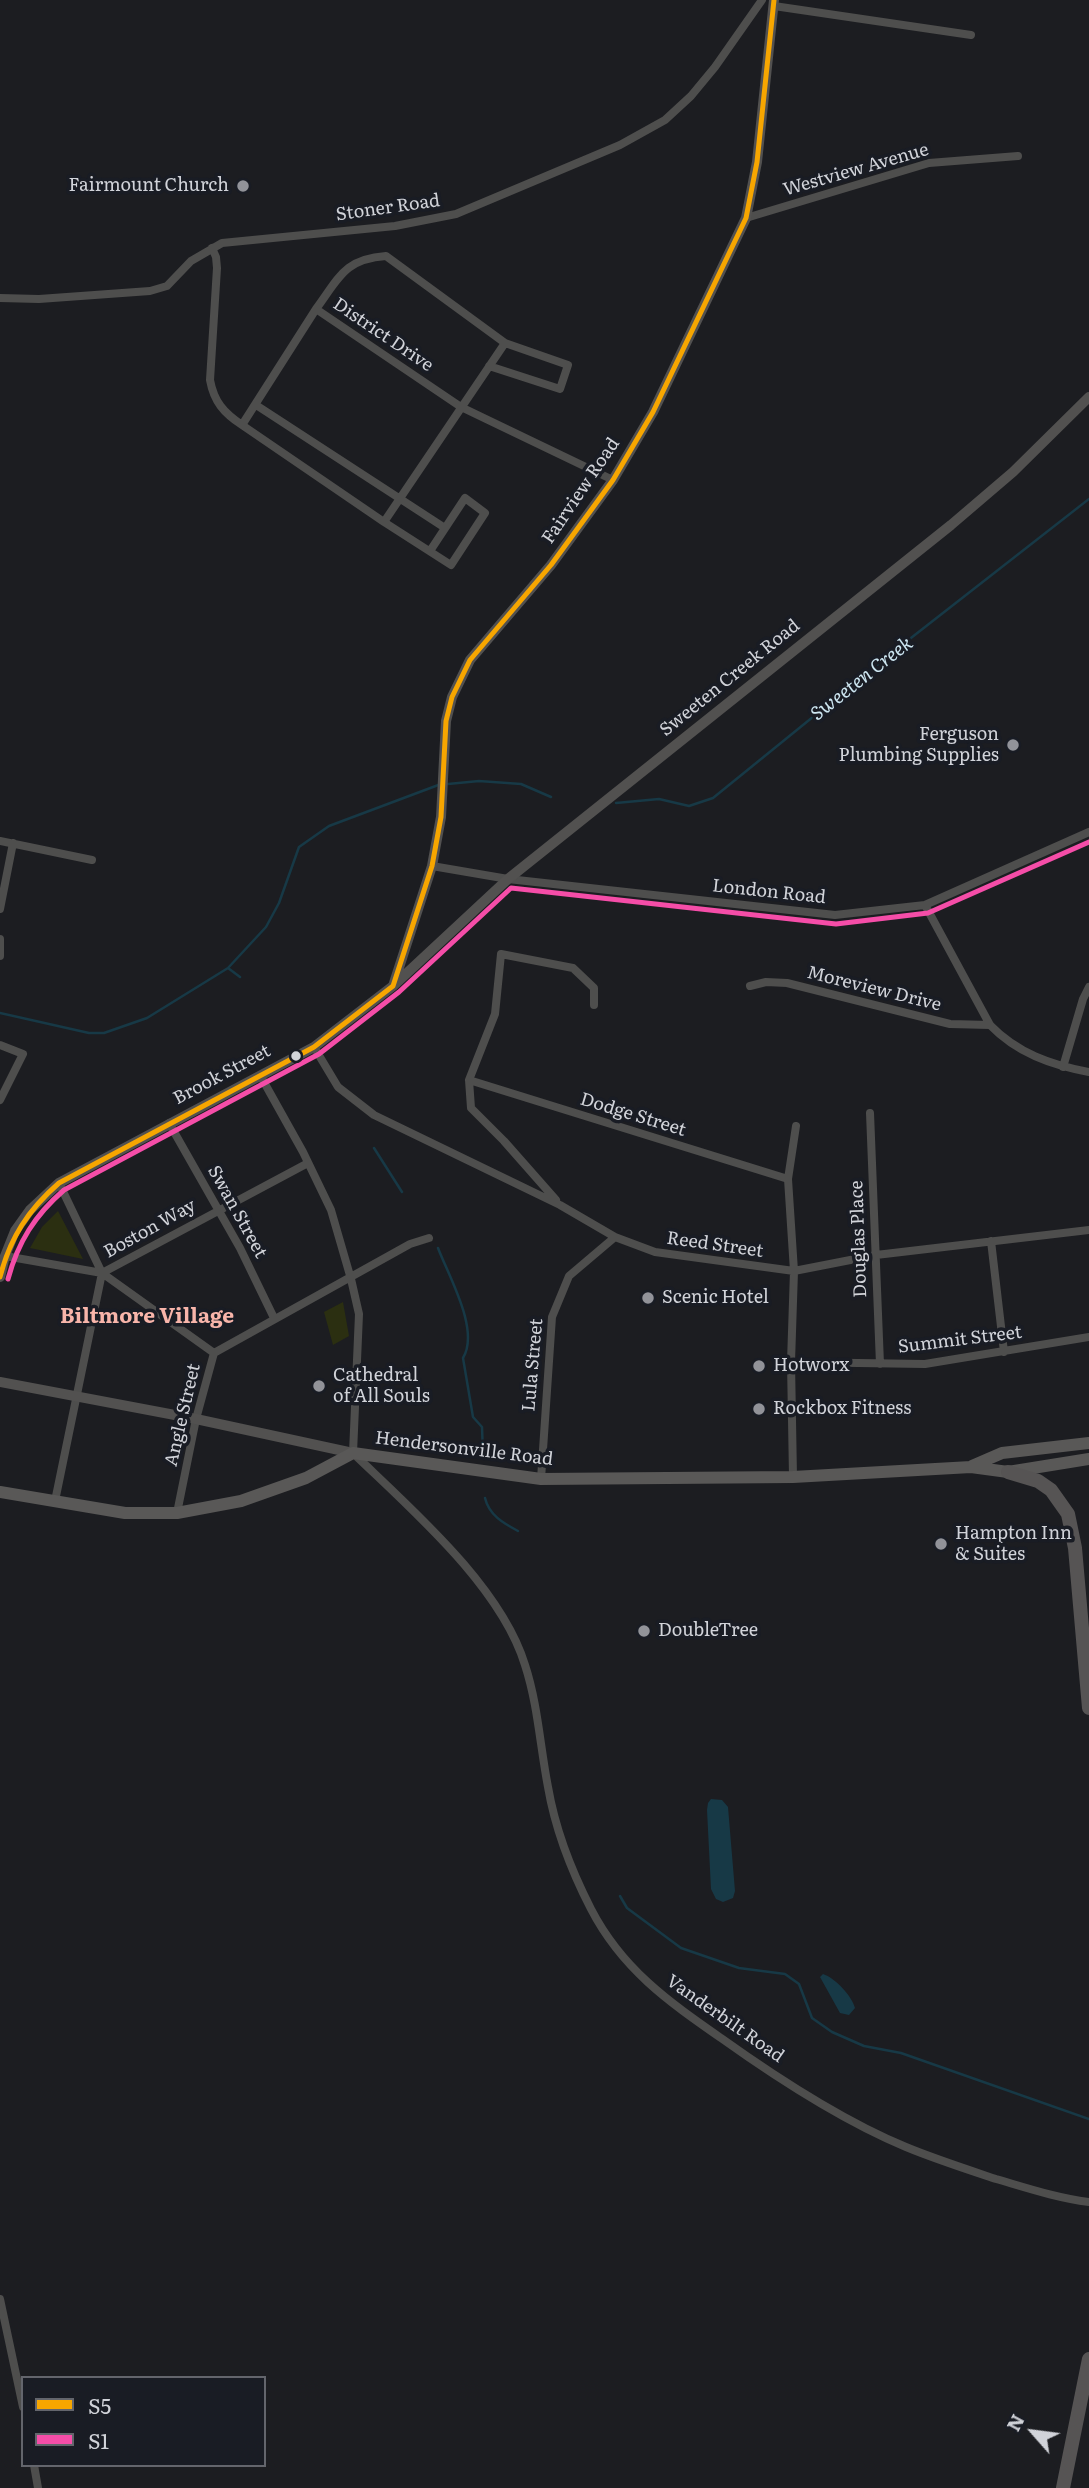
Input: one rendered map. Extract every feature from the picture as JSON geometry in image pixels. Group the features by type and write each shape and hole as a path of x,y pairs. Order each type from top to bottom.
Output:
{"highway":[{"path":"1008,1472 1038,1481 1061,1502 1068,1514 1075,1548 1089,1708"},
{"path":"1063,2488 1089,2359"}],"main road":[{"name":"Fairview Road","path":"393,986 432,866 441,817 446,720 452,696 470,660 551,565 613,480 653,412 746,218 757,162 774,3"},
{"name":"Sweeten Creek Road","path":"393,986 508,879 951,525 1013,472 1089,397"},
{"name":"Brook Street","path":"0,1277 15,1231 30,1210 60,1182 260,1074 314,1048 393,986"},
{"name":"Hendersonville Road","path":"0,1382 196,1419 352,1453 541,1479 793,1477 971,1467 1008,1472 1089,1460"},
{"name":"Hendersonville Road","path":"971,1467 1002,1454 1089,1443"},
{"path":"1,1493 125,1513 177,1513 223,1506 269,1493 306,1478 352,1453"}],"street":[{"name":"Stoner Road","path":"0,298 39,299 155,290 167,286 184,267 212,248 229,242 395,226 456,214 620,145 664,120 691,96 715,67 762,0"},
{"path":"774,3 971,35"},
{"name":"Westview Avenue","path":"746,218 929,163 1017,156"},
{"path":"212,248 217,268 210,380 220,408 384,522 429,551 451,565 485,513 465,498 429,551"},
{"path":"316,309 346,267 366,258 386,256 505,343 568,365 560,389 489,366"},
{"name":"District Drive","path":"242,425 316,309 461,407 613,480"},
{"path":"384,522 505,343"},
{"path":"256,405 445,528"},
{"name":"London Road","path":"432,866 508,879 835,915 925,905 1089,832"},
{"path":"0,841 92,860"},
{"path":"0,909 13,844"},
{"path":"925,905 990,1025 1025,1053 1063,1067 1089,1072"},
{"path":"0,939 0,956"},
{"path":"560,1205 471,1108 469,1080 495,1014 501,954 573,968 594,988 594,1005"},
{"name":"Moreview Drive","path":"750,986 766,982 787,983 950,1024 990,1025"},
{"path":"1063,1067 1089,986"},
{"path":"0,1045 23,1054 0,1100"},
{"name":"Reed Street","path":"314,1048 338,1087 374,1115 560,1205 615,1237 654,1252 794,1271 876,1255 1089,1230"},
{"path":"260,1074 331,1210 351,1279 359,1314 352,1453"},
{"name":"Dodge Street","path":"469,1080 788,1179"},
{"name":"Douglas Place","path":"870,1114 880,1364"},
{"name":"Swan Street","path":"169,1123 250,1267 274,1318"},
{"path":"793,1477 791,1362 794,1271 788,1179 796,1126"},
{"name":"Boston Way","path":"55,1501 102,1273 308,1163"},
{"path":"60,1182 102,1273"},
{"name":"Lula Street","path":"541,1479 552,1317 569,1276 615,1237"},
{"name":"Angle Street","path":"177,1513 196,1419 214,1353 410,1244 429,1238"},
{"path":"991,1241 1004,1352"},
{"path":"5,1256 102,1273 214,1353"},
{"name":"Summit Street","path":"791,1362 925,1364 1089,1337"},
{"name":"Vanderbilt Road","path":"352,1453 430,1527 485,1591 506,1623 525,1663 534,1700 552,1809 571,1863 603,1931 635,1970 659,1994 751,2059 904,2146 1037,2192 1089,2202"},
{"path":"0,2299 21,2398"},
{"path":"34,2467 38,2488"}],"green space":[{"path":"58,1211 83,1259 30,1248 42,1227"},
{"path":"343,1302 349,1336 333,1345 324,1312"}],"water":[{"path":"711,1799 722,1800 728,1807 735,1891 733,1898 723,1902 716,1899 711,1889 707,1810"},
{"path":"823,1974 838,1983 847,1993 855,2008 849,2015 840,2013 820,1977"}],"waterway":[{"name":"Sweeten Creek","path":"616,803 659,799 689,806 713,798 893,652 1089,499"},
{"name":"Sweeten Creek","path":"448,784 479,781 521,784 551,797"},
{"name":"Sweeten Creek","path":"0,1013 89,1033 104,1033 147,1018 228,968 266,927 279,903 299,847 329,826 441,784"},
{"path":"228,968 240,977"},
{"path":"374,1148 402,1192"},
{"path":"438,1248 465,1319 468,1333 463,1358 473,1417 482,1427 483,1455"},
{"path":"485,1498 493,1514 518,1531"},
{"path":"620,1896 627,1908 681,1948 739,1968 785,1974 799,1984 812,2018 832,2032 864,2046 901,2053 1089,2119"}],"transit line":[{"name":"S5","path":"0,1277 9,1250 29,1214 59,1183 314,1047 393,986 432,866 441,817 446,721 452,697 470,660 551,565 613,480 653,412 746,218 757,162 774,0"},
{"name":"S1","path":"8,1279 29,1230 44,1209 64,1190 319,1054 399,992 511,888 836,924 928,913 1089,842"}],"place":[{"name":"Fairmount Church","path":"243,186"},
{"name":"Ferguson Plumbing Supplies","path":"1013,745"},
{"name":"Scenic Hotel","path":"648,1298"},
{"name":"Hotworx","path":"759,1366"},
{"name":"Cathedral of All Souls","path":"319,1386"},
{"name":"Rockbox Fitness","path":"759,1409"},
{"name":"Hampton Inn & Suites","path":"941,1544"},
{"name":"DoubleTree","path":"644,1631"}],"district":[{"name":"Biltmore Village","path":"147,1317"}]}
